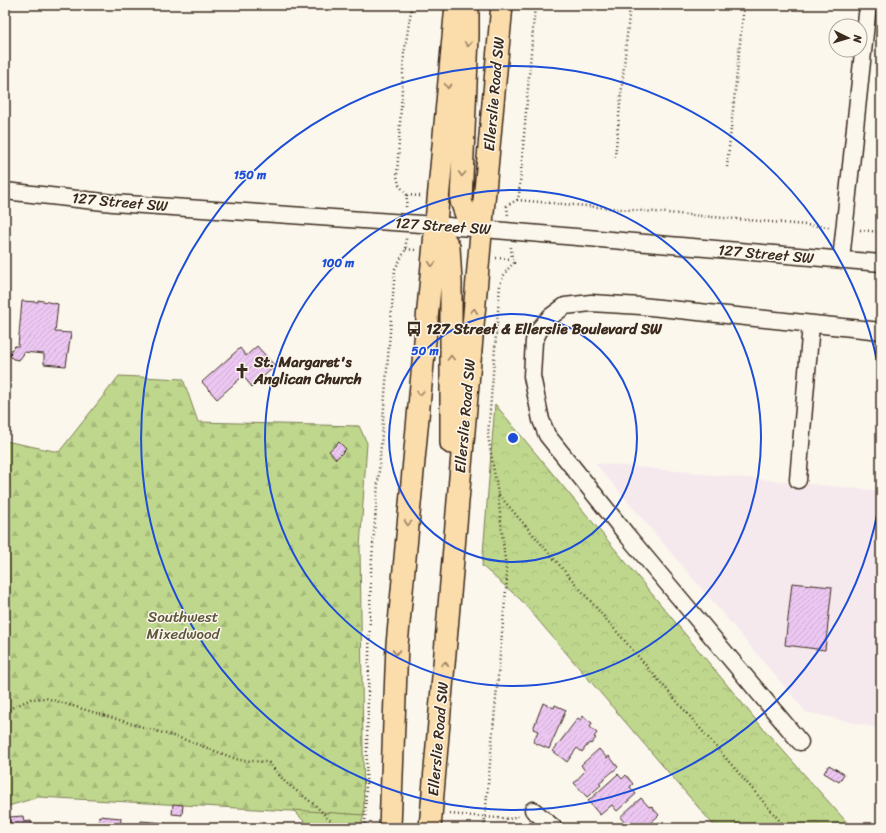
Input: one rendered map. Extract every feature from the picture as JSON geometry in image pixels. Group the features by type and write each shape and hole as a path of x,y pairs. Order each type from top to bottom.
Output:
{"main road":[{"path":"390,828 397,645 456,5"},
{"path":"468,5 461,201 466,216 481,229"},
{"name":"Ellerslie Road SW","path":"431,820 481,229 502,5"},
{"path":"436,225 449,246 451,282 451,593"}],"street":[{"path":"841,260 868,5"},
{"name":"127 Street SW","path":"5,191 113,203 436,225 881,263"},
{"path":"800,742 626,534 548,435 541,420 532,376 534,341 541,327 550,317 565,306 591,303 641,306 881,331"},
{"path":"798,480 812,324"},
{"path":"533,810 554,828"}],"path":[{"path":"407,195 399,185 396,176 404,54 412,5"},
{"path":"517,200 519,195 535,5"},
{"path":"614,157 630,5"},
{"path":"727,168 744,5"},
{"path":"507,206 517,200 881,232"},
{"path":"365,828 371,571 395,269 406,249"},
{"path":"484,828 507,579 498,494 488,436 500,285 505,273 514,263 512,259"},
{"path":"498,494 786,828"},
{"path":"5,711 31,699 46,698 184,739 239,760 269,763 290,787 328,817 338,828"},
{"path":"431,820 485,818 509,819 533,810"}],"shaded area":[{"path":"595,463 881,491 881,729 806,712"}],"green space":[{"name":"Southwest Mixedwood","path":"119,376 183,379 198,422 359,426 367,443 360,548 364,815 39,797 5,807 5,441 59,452"},
{"path":"495,404 761,726 852,828 716,828 520,599 482,566"},
{"path":"293,810 364,815 360,828 311,828"}],"building":[{"path":"38,300 58,304 55,332 71,333 66,366 44,364 44,354 24,352 19,360 13,359 10,356 11,350 15,346 18,346 22,301 38,302"},
{"name":"St. Margaret's Anglican Church","path":"257,346 275,366 252,387 243,376 217,399 202,382 240,348 246,356"},
{"path":"339,442 346,449 336,459 329,451"},
{"path":"792,583 832,587 825,650 785,645"},
{"path":"543,703 554,708 555,705 566,710 549,749 533,742 538,731 533,729"},
{"path":"583,716 592,723 590,727 597,733 594,737 596,738 591,744 589,743 582,752 577,748 567,762 553,751 578,718 581,720"},
{"path":"599,749 607,758 609,756 618,767 599,783 601,785 587,797 574,783 585,771 581,765"},
{"path":"829,765 844,774 839,782 824,773"},
{"path":"618,774 622,779 626,775 633,784 630,787 636,794 617,811 612,805 600,815 588,801"},
{"path":"641,798 659,815 645,828 619,828 625,823 620,817"},
{"path":"173,804 183,805 182,815 172,814"},
{"path":"23,816 24,822 31,821 32,828 5,828 10,826 9,817"},
{"path":"99,816 121,818 120,828 98,828"},
{"path":"141,821 165,823 164,828 140,828"},
{"path":"659,822 664,827 667,824 671,828 653,828"},
{"path":"85,823 85,828 48,828 48,826"},
{"path":"193,824 226,827 226,828 192,828"}],"place":[{"name":"127 Street & Ellerslie Boulevard SW","path":"414,329"},
{"name":"St. Margaret's Anglican Church","path":"242,371"}]}
